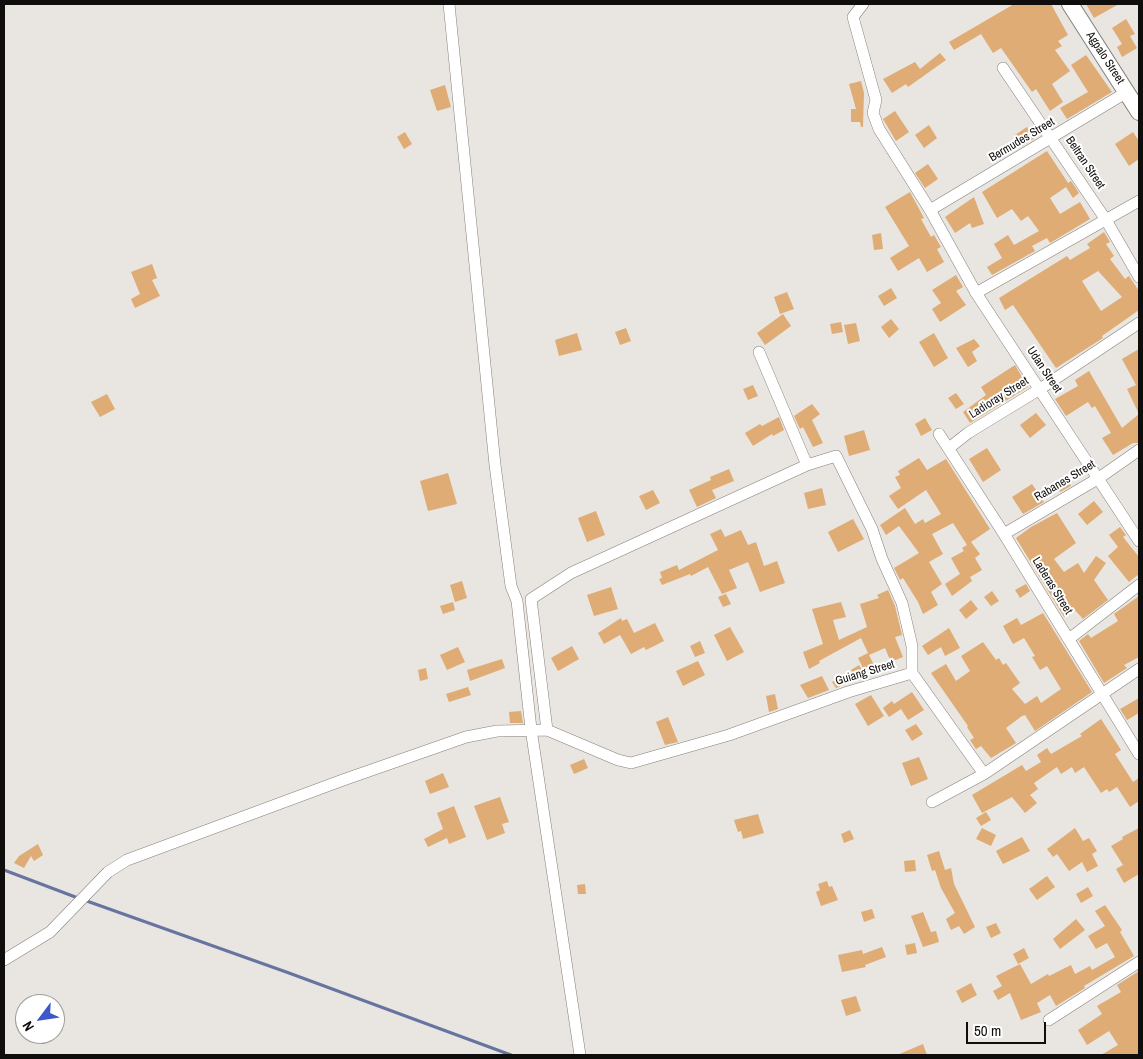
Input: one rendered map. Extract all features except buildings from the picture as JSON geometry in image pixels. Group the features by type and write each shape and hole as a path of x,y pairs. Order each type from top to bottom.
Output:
{"street":[{"path":"449,4 495,465 511,586 517,602 531,729 580,1055"},
{"name":"Udan Street","path":"863,4 854,17 876,100 873,113 879,128 930,210 976,293 1139,541"},
{"name":"Agpalo Street","path":"1070,4 1139,112"},
{"name":"Beltran Street","path":"1003,68 1106,220 1139,277"},
{"name":"Bermudes Street","path":"930,210 1127,92"},
{"path":"976,293 1139,201"},
{"name":"Ladioray Street","path":"949,448 968,433 1040,389 1139,323"},
{"path":"759,352 807,465"},
{"name":"Laderas Street","path":"939,434 1004,534 1139,754"},
{"name":"Rabanes Street","path":"1004,534 1099,478 1139,450"},
{"path":"517,602 531,599 571,573 645,541 807,465 836,456 872,529 908,620 912,646 912,673"},
{"path":"1069,639 1139,585"},
{"path":"531,599 547,730"},
{"path":"932,802 984,774 1139,669"},
{"name":"Guiang Street","path":"4,960 50,932 108,872 127,860 334,783 466,737 497,731 547,730 618,760 631,763 729,735 848,692 912,673 984,774"},
{"path":"1049,1020 1139,962"}],"waterway":[{"path":"4,870 78,898"},
{"path":"84,900 511,1055"}]}
